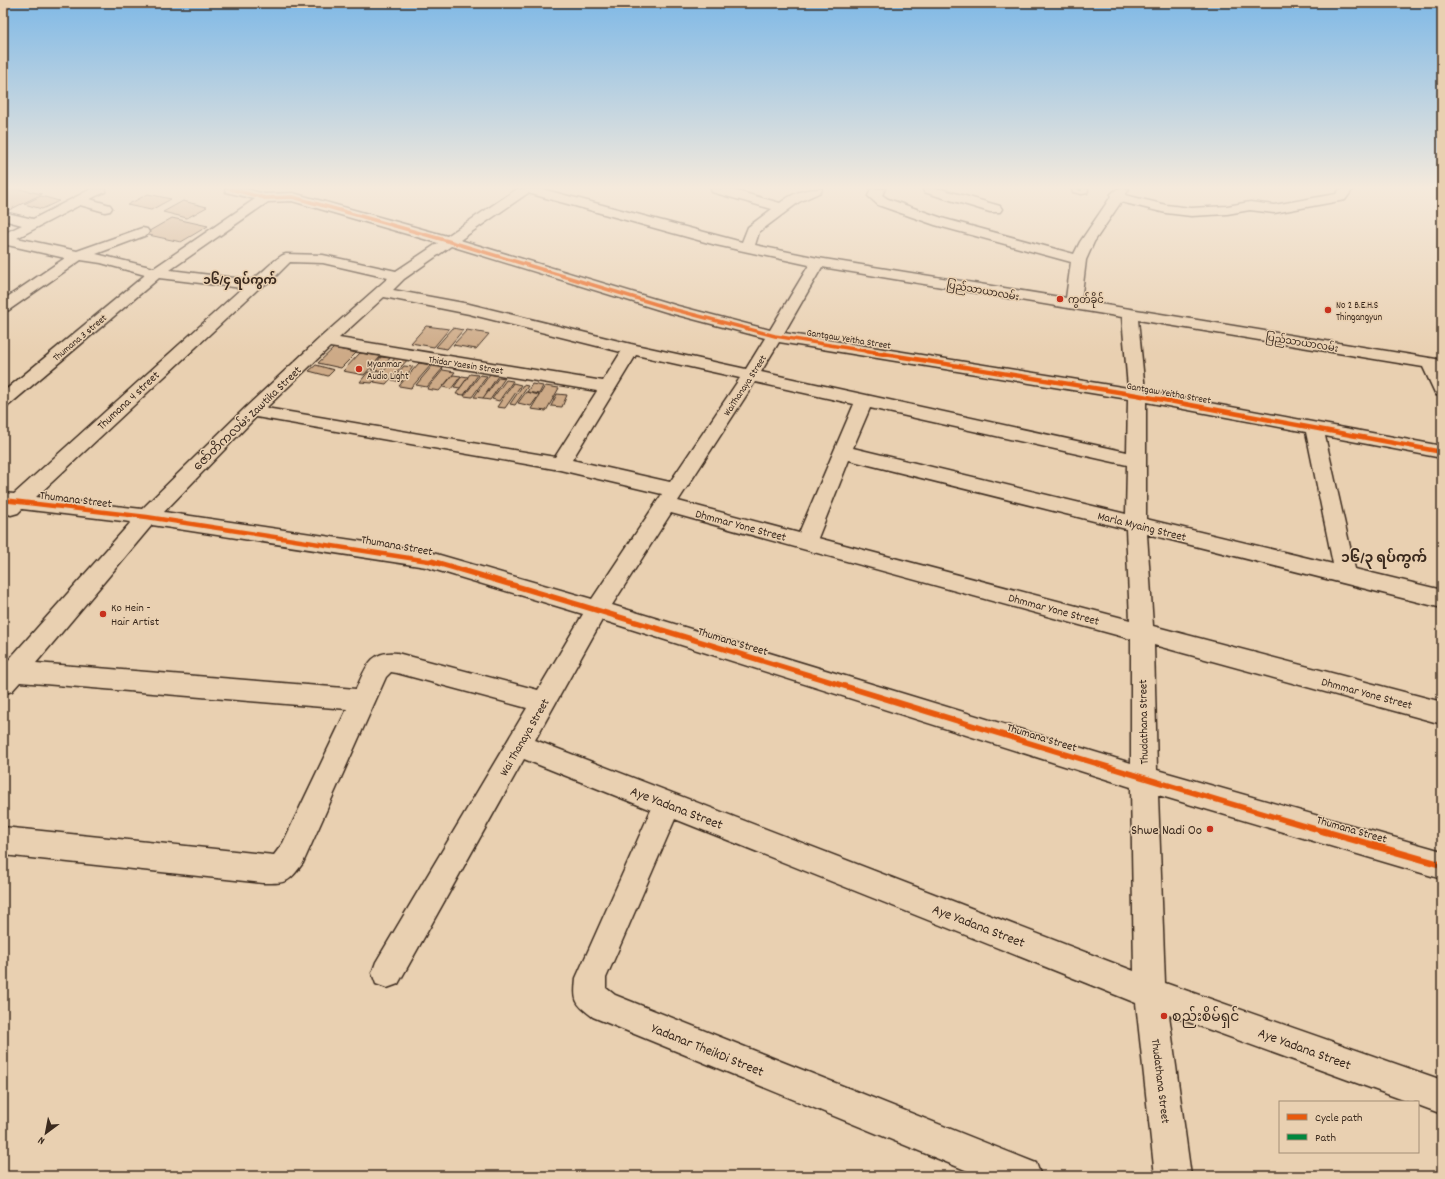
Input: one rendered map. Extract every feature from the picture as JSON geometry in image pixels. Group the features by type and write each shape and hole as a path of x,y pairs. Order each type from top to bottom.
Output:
{"street":[{"path":"24,244 101,259 156,273 254,285"},
{"path":"3,307 79,255 109,244"},
{"name":"Thumana 3 street","path":"3,401 156,273 198,244"},
{"name":"ဇော်တိကလမ်း Zawtika Street","path":"8,677 147,518 252,411 326,341 381,292 444,244"},
{"name":"Gantgaw Yeitha Street","path":"458,244 672,309 775,336 1137,396 1442,452"},
{"name":"ပြည်သာယာလမ်း","path":"730,244 818,262 1436,364"},
{"path":"747,248 748,244"},
{"path":"1025,244 1079,260"},
{"path":"1073,305 1079,260 1086,244"},
{"name":"Thumana 4 street","path":"8,506 254,285 266,278 286,258 323,259 400,276"},
{"name":"WaiThanaya Street","path":"671,497 751,375 818,262"},
{"path":"381,292 415,297 469,309 631,348 1137,461"},
{"name":"Thudathana Street","path":"1130,314 1137,396 1136,525 1142,633 1144,779 1150,993 1173,1176"},
{"name":"Thidar Yaesin Street","path":"326,341 606,387"},
{"path":"560,464 631,348"},
{"path":"1436,364 1442,391"},
{"path":"805,543 864,400"},
{"name":"Dhmmar Yone Street","path":"252,411 560,464 671,497 805,543 1442,713"},
{"path":"1314,428 1346,576"},
{"name":"Marla Myaing Street","path":"842,452 1442,599"},
{"name":"Wai Thanaya Street","path":"387,973 597,609 671,497"},
{"name":"Thumana Street","path":"8,506 147,518 426,559 597,609 1144,779 1442,865"},
{"path":"3,841 255,868 281,869 293,853 377,670 387,662 397,663 544,702"},
{"path":"8,677 363,700"},
{"name":"Aye Yadana Street","path":"519,745 1150,993 1442,1097"},
{"name":"Yadanar TheikDi Street","path":"668,803 591,978 590,996 604,1006 1023,1176"}],"building":[{"path":"426,326 449,329 434,347 411,343"},
{"path":"453,328 463,330 447,349 436,347"},
{"path":"467,330 489,334 476,349 453,345"},
{"path":"334,348 356,353 341,368 318,363"},
{"path":"360,353 381,356 364,375 343,371"},
{"path":"397,356 409,358 386,384 374,382"},
{"path":"381,357 390,358 380,371 371,370"},
{"path":"419,363 431,365 411,388 399,386"},
{"path":"316,365 334,370 328,376 309,371"},
{"path":"404,366 413,367 401,382 392,380"},
{"path":"432,366 443,368 427,387 416,385"},
{"path":"443,370 455,372 439,391 427,389"},
{"path":"368,372 379,374 372,383 360,382"},
{"path":"470,374 478,375 464,395 456,394"},
{"path":"490,374 498,376 483,398 474,397"},
{"path":"453,375 461,376 451,389 443,387"},
{"path":"480,375 487,376 472,397 464,396"},
{"path":"462,376 468,377 460,388 454,387"},
{"path":"499,377 505,378 490,400 483,399"},
{"path":"506,380 513,381 499,401 492,399"},
{"path":"513,383 521,385 505,408 497,407"},
{"path":"532,384 543,386 539,394 527,392"},
{"path":"523,385 528,386 515,405 510,404"},
{"path":"545,386 559,388 546,411 531,409"},
{"path":"526,392 539,395 531,406 518,403"},
{"path":"557,394 567,395 562,407 551,406"}],"cycle path":[{"path":"458,244 672,309 775,336 1137,395 1442,452"},
{"path":"3,500 147,517 426,559 597,609 1144,779 1442,865"}],"place":[{"name":"ကွတ်ခိုင်","path":"1060,299"},
{"name":"No 2 B.E.H.S Thingangyun","path":"1328,310"},
{"name":"Myanmar Audio Light","path":"359,369"},
{"name":"Ko Hein - Hair Artist","path":"103,614"},
{"name":"Shwe Nadi Oo","path":"1210,829"},
{"name":"စည်းစိမ်ရှင်","path":"1164,1016"}],"district":[{"name":"၁၆/၄ ရပ်ကွက်","path":"240,280"},
{"name":"၁၆/၃ ရပ်ကွက်","path":"1384,557"}]}
